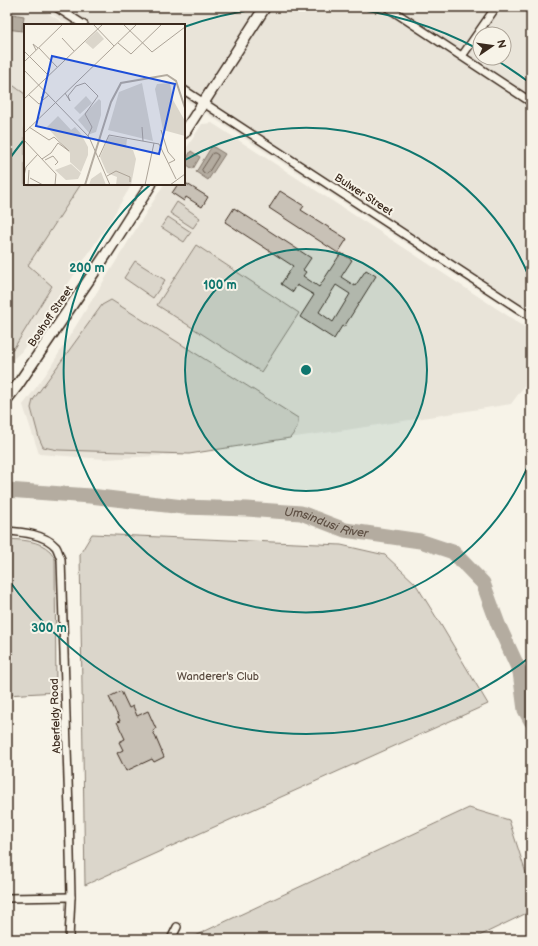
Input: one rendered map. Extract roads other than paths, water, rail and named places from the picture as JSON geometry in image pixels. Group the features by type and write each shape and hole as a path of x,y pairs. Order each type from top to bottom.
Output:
{"main road":[{"path":"185,132 265,7"},
{"name":"Boshoff Street","path":"7,399 107,253 150,185"}],"street":[{"path":"56,7 82,24"},
{"path":"387,7 531,102"},
{"path":"462,56 496,7"},
{"name":"Bulwer Street","path":"185,91 531,317"},
{"name":"Aberfeldy Road","path":"7,531 21,532 47,538 56,547 61,559 71,897 69,939"},
{"path":"7,898 71,897"},
{"path":"171,939 177,928"}],"water":[{"path":"7,13 24,16 22,31 7,29"},
{"path":"212,146 225,154 208,180 196,172"},
{"path":"191,151 200,157 193,169 185,164"}],"waterway":[{"name":"Umsindusi River","path":"7,490 90,496 183,507 247,509 301,513 345,530 420,541 453,552 483,583 498,624 520,672 525,710 531,721"}],"park label":[{"name":"Wanderer's Club","path":"218,676"}]}
